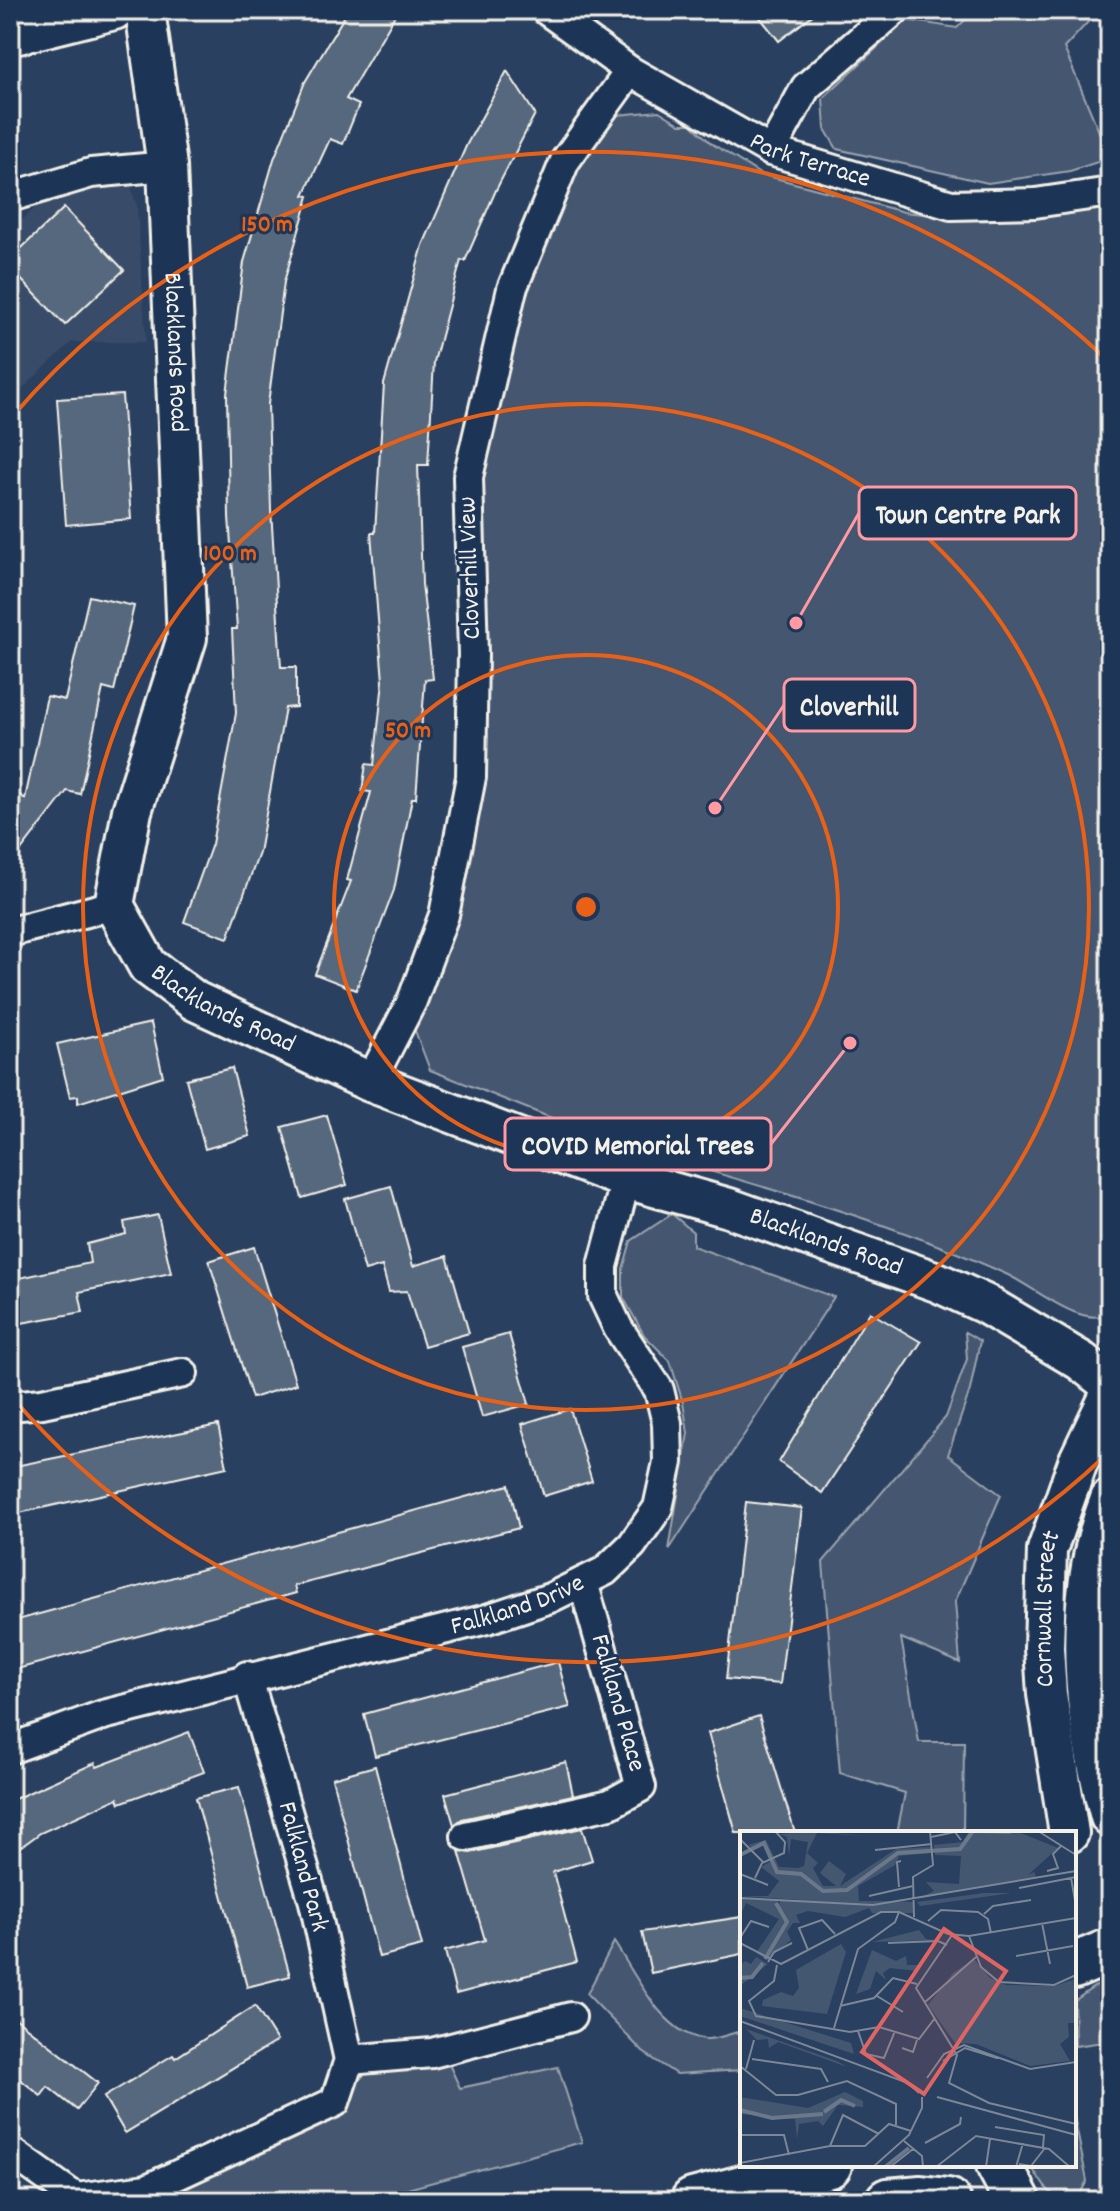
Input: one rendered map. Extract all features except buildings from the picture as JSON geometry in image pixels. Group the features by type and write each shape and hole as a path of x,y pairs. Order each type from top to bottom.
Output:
{"highway":[{"path":"1076,1965 1110,1951"},
{"path":"693,2201 821,2167"},
{"path":"1000,2167 1018,2201"},
{"path":"888,2201 921,2198 948,2201"}],"street":[{"path":"10,36 114,10"},
{"name":"Blacklands Road","path":"145,10 167,166 187,638 132,811 114,905 148,966 195,1001 370,1082 626,1179 729,1208 937,1282 985,1304 1081,1361 1110,1384"},
{"name":"Park Terrace","path":"546,10 630,71 771,151 951,205 1035,203 1110,192"},
{"path":"771,151 806,87 895,10"},
{"name":"Cloverhill View","path":"370,1082 412,1001 444,915 471,777 473,654 468,477 512,289 565,161 630,71"},
{"path":"10,197 91,173 167,166"},
{"path":"10,932 114,905"},
{"name":"Falkland Drive","path":"10,1749 103,1715 247,1676 487,1619 550,1598 605,1571 632,1545 658,1508 668,1462 667,1423 659,1390 618,1328 603,1296 603,1266 626,1179"},
{"path":"10,1406 42,1403 183,1373"},
{"name":"Cornwall Street","path":"1069,1831 1045,1664 1047,1550 1068,1485 1110,1395"},
{"name":"Cornwall Street","path":"1110,1499 1092,1560 1083,1636 1085,1676 1110,1817"},
{"name":"Falkland Place","path":"466,1836 610,1804 641,1787 583,1582"},
{"name":"Falkland Park","path":"247,1676 314,1902 334,2009 349,2060"},
{"path":"10,2151 76,2198 147,2189 335,2102 349,2060 432,2053 571,2017"}],"shaded area":[{"path":"968,10 1099,10 1064,48 1110,158 1070,171 988,183 837,149 825,129 823,98 907,20 957,28 969,16"},
{"path":"659,111 680,124 691,124 711,143 760,174 904,212 971,219 1110,207 1110,1312 1087,1316 1073,1312 1008,1275 919,1238 619,1143 430,1070 414,1028 452,921 482,469 524,292 576,172 617,115"},
{"path":"130,184 137,206 146,342 72,342 10,400 10,231 36,207 96,187"},
{"path":"672,1214 693,1232 693,1246 834,1297 669,1550 688,1433 683,1403 670,1361 644,1335 623,1297 623,1269 631,1241"},
{"path":"965,1332 980,1341 970,1390 948,1455 1001,1495 955,1602 960,1663 901,1638 919,1742 964,1742 963,1831 897,1831 905,1793 840,1773 823,1562 946,1417 967,1359"},
{"path":"1110,1558 1110,1725 1101,1647"},
{"path":"614,1942 641,1986 676,2027 705,2039 740,2032 740,2070 676,2074 643,2052 587,1994"},
{"path":"1110,1982 1110,2041 1076,2046 1076,2000 1094,1987"},
{"path":"447,2060 460,2088 558,2067 582,2142 363,2201 153,2201 316,2124 369,2070"},
{"path":"1076,2126 1087,2181 1076,2201 1060,2201 1045,2187 1031,2167 1076,2167"}],"place":[{"name":"Town Centre Park","path":"796,623"},
{"name":"Cloverhill","path":"715,808"},
{"name":"COVID Memorial Trees","path":"850,1043"}]}
